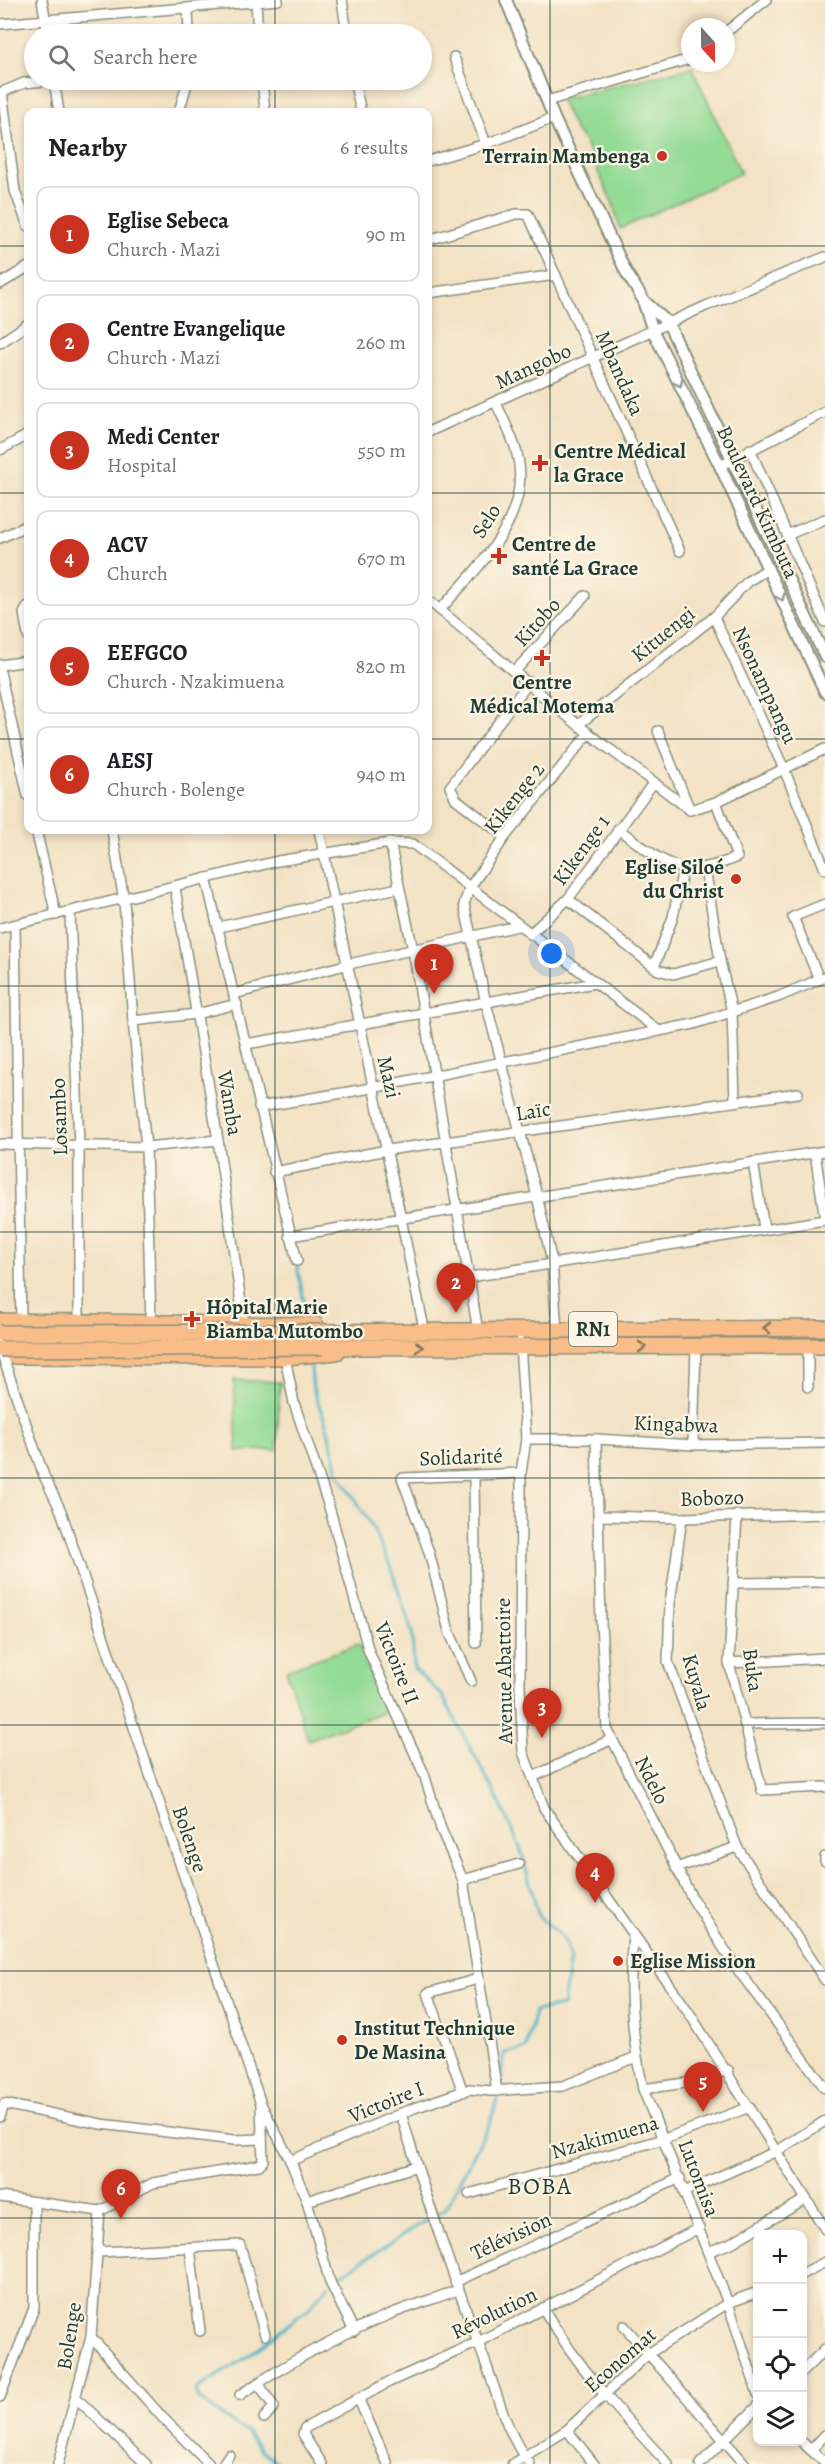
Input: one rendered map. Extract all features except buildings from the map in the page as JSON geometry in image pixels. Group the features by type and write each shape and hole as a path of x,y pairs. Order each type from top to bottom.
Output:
{"highway":[{"name":"RN1","path":"0,1322 244,1324 316,1337 521,1348 825,1346"},
{"name":"RN1","path":"361,1340 425,1333 478,1331 825,1328"},
{"path":"0,1333 316,1337 361,1340"},
{"name":"RN1","path":"0,1353 22,1356 285,1358 303,1357 316,1337"},
{"path":"0,1353 316,1337"}],"street":[{"path":"42,0 46,24"},
{"path":"0,24 278,0"},
{"path":"342,0 346,24"},
{"path":"506,0 554,118 626,272 644,301 668,323"},
{"path":"735,24 763,1"},
{"path":"256,2 257,24"},
{"path":"188,9 189,24"},
{"path":"454,57 486,144"},
{"path":"547,100 681,62"},
{"path":"24,83 1,93 15,191 24,215"},
{"path":"55,90 58,108"},
{"path":"180,108 185,90"},
{"path":"263,90 265,108"},
{"path":"356,90 360,108"},
{"path":"432,160 486,144 554,118"},
{"name":"Mbandaka","path":"432,239 525,212 556,275 680,551"},
{"name":"Mangobo","path":"432,430 668,323 825,257"},
{"path":"0,284 24,269"},
{"path":"432,291 556,275"},
{"name":"Boulevard Kimbuta","path":"644,301 653,331 720,466 825,692"},
{"name":"Boulevard Kimbuta","path":"668,323 825,657"},
{"path":"0,343 24,327"},
{"name":"Selo","path":"440,610 501,535 517,501 519,468 516,449 496,403"},
{"path":"720,466 825,412"},
{"path":"0,450 24,437"},
{"path":"750,449 787,535 821,602 825,622"},
{"path":"787,535 825,519"},
{"path":"0,538 24,527"},
{"name":"Kituengi","path":"578,725 714,617 748,581 768,569"},
{"name":"Kitobo","path":"515,671 585,596"},
{"path":"432,603 578,725 690,810"},
{"name":"Nsonampangu","path":"714,617 784,769 825,869"},
{"path":"0,665 24,662"},
{"path":"0,672 24,778"},
{"path":"505,837 456,799 450,787 529,682"},
{"path":"658,731 690,810"},
{"name":"Kikenge 2","path":"470,887 505,837 589,733"},
{"path":"690,810 716,802 825,749"},
{"name":"Kikenge 1","path":"530,934 568,899 654,782"},
{"path":"618,829 670,866 683,869 705,868 737,857 716,802"},
{"path":"37,834 56,915"},
{"path":"113,834 124,901 146,1147 151,1322"},
{"name":"Mazi","path":"320,834 349,964 358,1023 425,1333"},
{"path":"0,928 124,901 278,861 390,843 413,844 659,1031"},
{"name":"Mazi","path":"390,843 413,950 478,1331"},
{"path":"705,868 720,961 732,1012 735,1100"},
{"path":"654,967 673,916 683,869"},
{"path":"206,878 236,999 274,1172 297,1261"},
{"path":"470,887 464,904 470,938 552,1262 557,1329"},
{"name":"Wamba","path":"175,888 218,1140 244,1324"},
{"path":"219,927 398,888"},
{"path":"568,899 654,967 673,974 720,961"},
{"path":"259,1107 372,1088 659,1031 732,1012 822,978 793,917 825,904"},
{"name":"Losambo","path":"70,912 79,1145 79,1322"},
{"name":"Losambo","path":"15,925 16,1144 22,1356"},
{"path":"133,1021 196,1014 236,999 349,964 519,926"},
{"path":"246,1044 595,983"},
{"name":"Laïc","path":"274,1172 387,1150 798,1093"},
{"path":"0,1144 146,1147 218,1140"},
{"path":"290,1236 820,1152 825,1219 470,1277"},
{"path":"753,1162 764,1228"},
{"name":"Avenue Abattoire","path":"519,1330 526,1439 521,1473 520,1686 523,1752 545,1810 728,2070 825,2229"},
{"path":"693,1444 696,1346"},
{"path":"808,1346 808,1387"},
{"name":"Bolenge","path":"0,1353 44,1476 61,1511 261,2104 307,2201 330,2282 354,2331"},
{"name":"Victoire II","path":"285,1358 294,1403 330,1510 369,1652 419,1763 443,1837 463,1880 497,2091"},
{"name":"Kingabwa","path":"526,1439 596,1439 693,1444 825,1443"},
{"name":"Ndelo","path":"596,1439 600,1516 601,1623 608,1729 692,1898 733,1963 825,2088"},
{"name":"Solidarité","path":"471,1681 449,1631 429,1552 402,1478 474,1477 521,1473"},
{"path":"474,1477 476,1643"},
{"name":"Bobozo","path":"600,1516 682,1518 825,1514"},
{"name":"Buka","path":"737,1515 729,1663 762,1790 825,1787"},
{"name":"Kuyala","path":"682,1518 670,1603 668,1662 712,1787 737,1847 825,1980"},
{"path":"733,1583 825,1582"},
{"path":"729,1663 825,1658"},
{"path":"745,1724 825,1723"},
{"path":"533,1777 612,1740"},
{"path":"676,1868 737,1847"},
{"path":"463,1880 519,1864"},
{"name":"Lutomisa","path":"633,1935 630,1971 636,2057 643,2089 728,2303 757,2392"},
{"path":"463,2092 428,1993 478,1980"},
{"name":"Victoire I","path":"290,2162 401,2113 470,2089 497,2091 563,2086 636,2057"},
{"path":"643,2089 694,2082 728,2070"},
{"path":"0,2117 3,2104 101,2124 234,2140 262,2139"},
{"path":"0,2197 100,2211 153,2183 259,2165 263,2161 261,2104"},
{"name":"Nzakimuena","path":"469,2194 664,2139 750,2107"},
{"path":"401,2113 456,2286 526,2460"},
{"path":"684,2192 777,2151 825,2121"},
{"path":"307,2201 417,2166"},
{"name":"Télévision","path":"240,2395 300,2357 456,2286 680,2178"},
{"path":"708,2252 731,2243 806,2199"},
{"path":"0,2397 34,2308 34,2202"},
{"name":"Bolenge","path":"60,2463 91,2337 100,2211"},
{"name":"Révolution","path":"322,2464 303,2434 304,2428 358,2398 477,2342 699,2228"},
{"path":"98,2252 240,2245 265,2335"},
{"path":"190,2248 200,2331"},
{"path":"807,2271 825,2262"},
{"name":"Economat","path":"512,2464 526,2460 567,2430 605,2397 648,2354 728,2303 753,2294"},
{"path":"543,2308 573,2356 605,2397 668,2464"},
{"path":"624,2326 745,2464"},
{"path":"91,2337 162,2417 209,2464"},
{"path":"807,2367 825,2349"},
{"path":"258,2383 274,2407 264,2418"},
{"path":"76,2398 146,2464"},
{"path":"358,2398 388,2464"},
{"path":"700,2464 753,2411"},
{"path":"567,2430 594,2464"},
{"path":"811,2450 825,2435"},
{"path":"806,2446 825,2463"},
{"path":"222,2464 229,2455"}],"green space":[{"name":"Terrain Mambenga","path":"681,70 681,72 694,72 741,173 620,229 613,204 583,139 577,134 560,99"},
{"path":"234,1380 280,1382 277,1450 237,1451"},
{"path":"359,1644 384,1712 308,1740 286,1670"}],"waterway":[{"path":"297,1265 307,1319"},
{"path":"310,1358 313,1389 327,1426 338,1472 371,1524 391,1568 412,1632 414,1669 442,1695 500,1803 521,1850 539,1917 557,1932 566,1944 570,1958 563,2006 535,2011 526,2049 504,2053 500,2085"},
{"path":"436,2214 445,2209 490,2123 499,2092"},
{"path":"332,2280 430,2218"},
{"path":"280,2464 261,2450 247,2433 200,2400 197,2389 247,2357 309,2308 328,2285"}],"place":[{"name":"Terrain Mambenga","path":"662,156"},
{"name":"Centre Médical la Grace","path":"540,463"},
{"name":"Centre de santé La Grace","path":"499,556"},
{"name":"Centre Médical Motema","path":"542,658"},
{"name":"Eglise Siloé du Christ","path":"736,879"},
{"name":"Eglise Sebeca","path":"434,994"},
{"name":"Centre Evangelique","path":"456,1313"},
{"name":"Hôpital Marie Biamba Mutombo","path":"192,1319"},
{"name":"Medi Center","path":"542,1738"},
{"name":"ACV","path":"595,1903"},
{"name":"Eglise Mission","path":"618,1961"},
{"name":"Institut Technique De Masina","path":"342,2040"},
{"name":"EEFGCO","path":"703,2112"},
{"name":"AESJ","path":"121,2219"}],"district":[{"name":"BOBA","path":"540,2186"}]}
